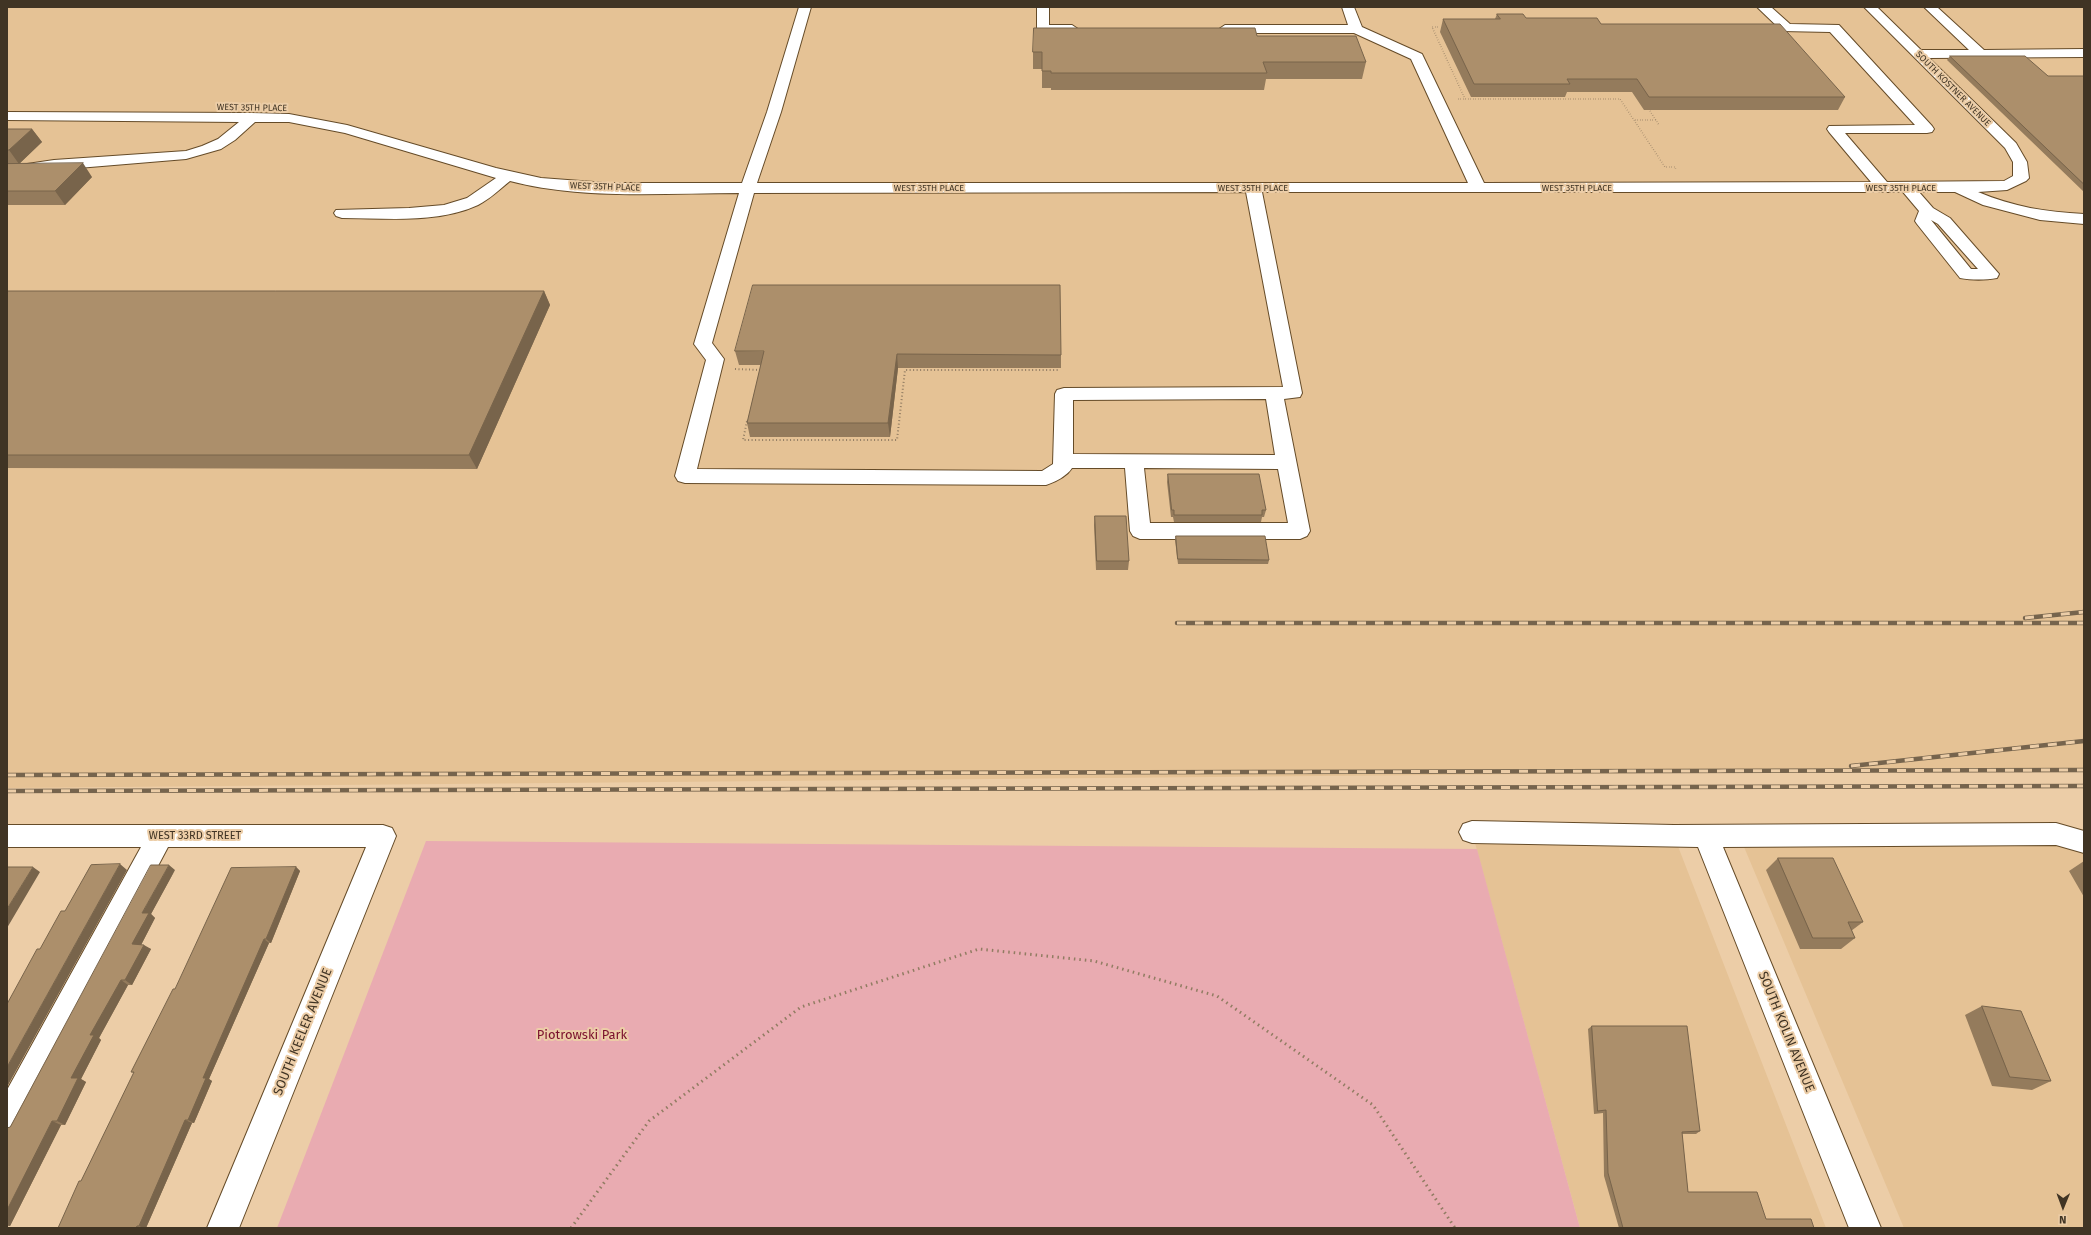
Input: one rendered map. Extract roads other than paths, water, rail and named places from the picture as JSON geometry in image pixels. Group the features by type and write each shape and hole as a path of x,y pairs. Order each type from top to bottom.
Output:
{"street":[{"path":"806,7 772,118 748,188 703,344 715,360 685,476 1046,478 1063,467 1064,394 1293,393 1253,188"},
{"path":"1044,7 1043,29 1082,29"},
{"path":"1348,7 1356,29"},
{"path":"1763,7 1787,28 1834,28 1928,129 1834,130 1884,188"},
{"name":"SOUTH KOSTNER AVENUE","path":"1870,7 2011,146 2020,162 2021,178"},
{"path":"1930,7 1981,54"},
{"path":"1215,29 1356,29 1417,57 1478,187"},
{"path":"1918,54 2084,53"},
{"name":"WEST 35TH PLACE","path":"7,106 237,107 322,111 353,118 388,130 485,170"},
{"name":"WEST 35TH PLACE","path":"7,116 252,117 289,118 323,122 508,176 559,185 607,188 1955,188 2007,185 2021,178"},
{"path":"7,172 54,164 167,157 197,153 215,148 226,141 252,117"},
{"path":"342,214 407,213 455,208 472,201 508,176"},
{"path":"1908,188 1927,211"},
{"path":"1955,188 1989,202 2046,217 2084,218"},
{"path":"1134,461 1140,531 1300,531 1274,393"},
{"path":"1063,461 1286,462"},
{"path":"1472,832 1706,836 2056,834 2084,842"},
{"name":"WEST 33RD STREET","path":"7,836 384,836"},
{"path":"7,1119 161,836"},
{"name":"SOUTH KEELER AVENUE","path":"223,1228 384,836"},
{"name":"SOUTH KOLIN AVENUE","path":"1706,836 1865,1228"}],"railway":[{"path":"2025,618 2084,612"},
{"path":"1177,623 2084,623"},
{"path":"1851,766 2084,741"},
{"path":"7,775 2084,770"},
{"path":"7,791 2084,786"}],"park label":[{"name":"Piotrowski Park","path":"582,1035"}]}
